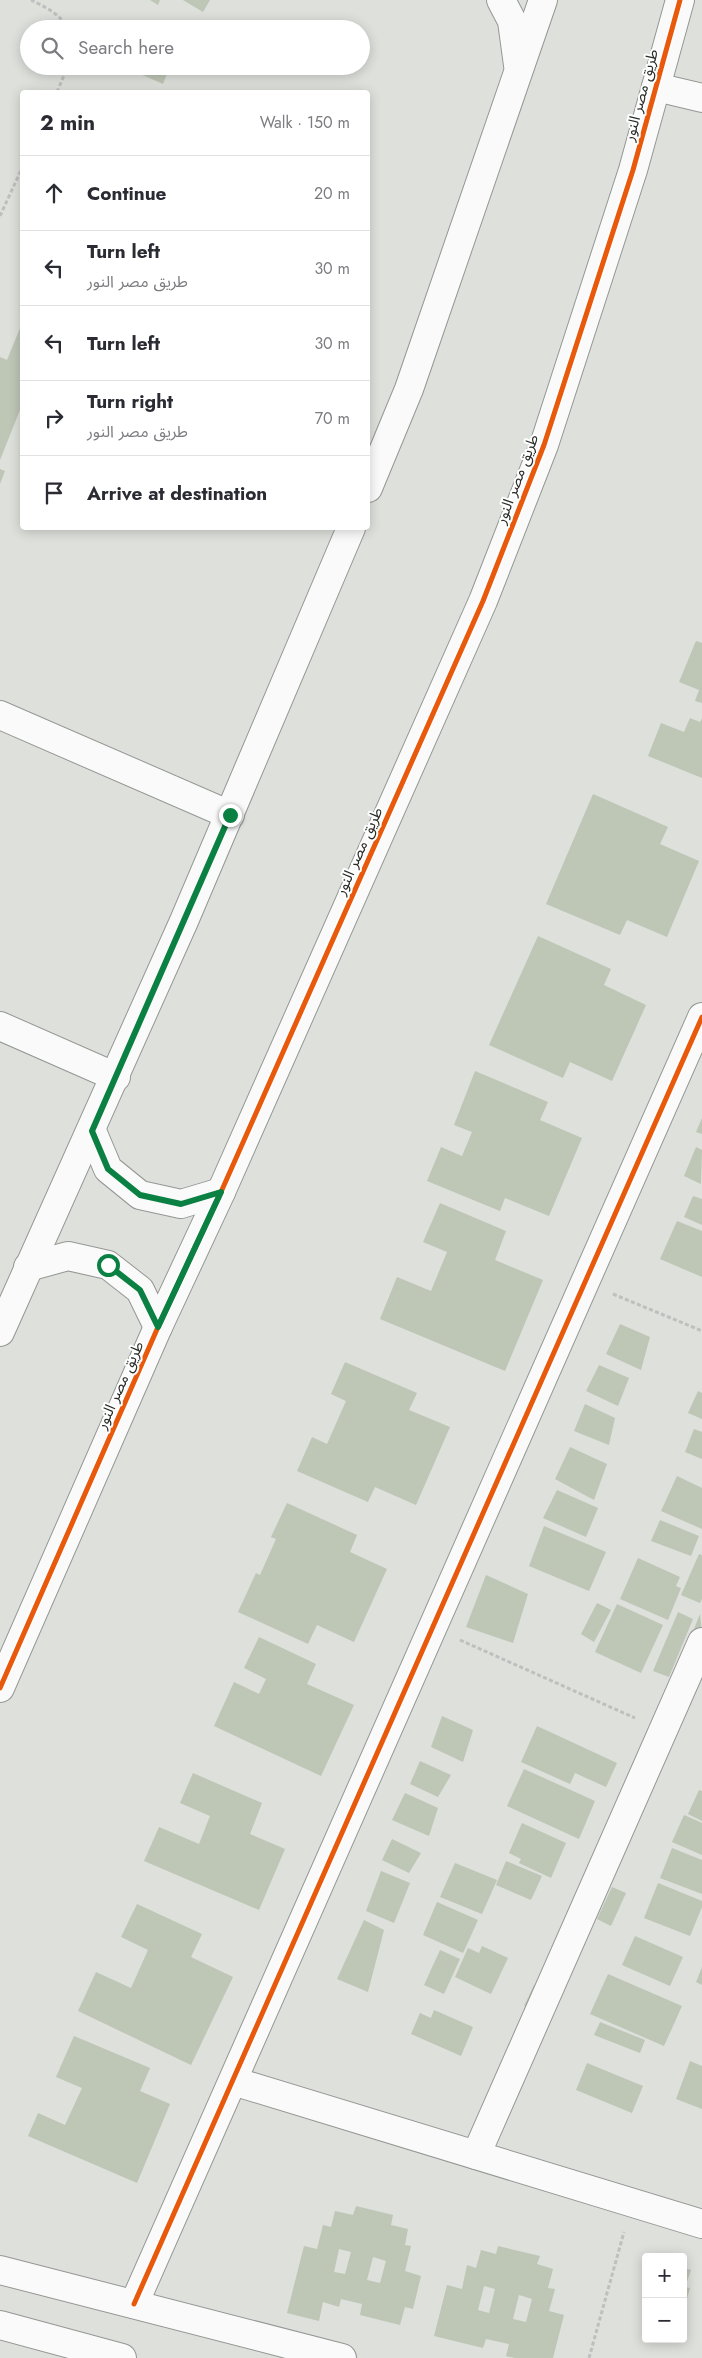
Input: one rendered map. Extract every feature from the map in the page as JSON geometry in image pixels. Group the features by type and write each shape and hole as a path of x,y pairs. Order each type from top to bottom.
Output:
{"street":[{"path":"501,0 512,21 519,71"},
{"path":"370,483 409,389 543,0"},
{"name":"طريق مصر النور","path":"0,1688 158,1327 221,1192 483,601 544,445 634,170 656,87 687,3"},
{"path":"656,87 702,98"},
{"path":"0,1332 116,1077 230,815 350,530"},
{"path":"0,715 230,815"},
{"path":"134,2304 702,1017"},
{"path":"0,1026 116,1077"},
{"path":"92,1131 108,1169 140,1195 181,1204 221,1192"},
{"path":"28,1267 68,1256 108,1265 140,1290 158,1327"},
{"path":"476,2156 702,1642"},
{"path":"233,2081 702,2224"},
{"path":"0,2270 342,2358"},
{"path":"0,2325 122,2358"}],"path":[{"path":"31,0 46,7 61,20"},
{"path":"58,90 64,75"},
{"path":"0,216 20,172"},
{"path":"585,1282 702,1332"},
{"path":"433,1627 663,1730"},
{"path":"589,2358 632,2203"}],"building":[{"path":"150,0 160,0 158,5"},
{"path":"183,0 210,0 203,12"},
{"path":"142,75 166,75 163,84"},
{"path":"20,328 20,410 0,460 0,357 7,360"},
{"path":"0,469 5,471 0,484"},
{"path":"696,641 702,643 702,703 695,701 699,690 679,682"},
{"path":"690,718 700,722 702,718 702,778 648,756 661,723 684,732"},
{"path":"593,794 668,827 660,844 699,861 667,937 627,920 620,935 546,904"},
{"path":"538,936 611,969 604,985 646,1005 612,1081 570,1062 563,1078 489,1045"},
{"path":"475,1071 548,1102 540,1120 582,1138 549,1216 505,1198 500,1211 427,1181 441,1147 462,1156 472,1132 454,1125"},
{"path":"702,1118 702,1134 696,1132"},
{"path":"696,1147 702,1150 701,1184 684,1176"},
{"path":"693,1196 702,1199 702,1225 684,1217"},
{"path":"440,1203 506,1231 495,1260 543,1280 505,1371 380,1319 397,1277 431,1291 447,1252 423,1242"},
{"path":"677,1221 702,1231 702,1277 660,1259"},
{"path":"620,1324 650,1337 641,1370 606,1354"},
{"path":"345,1362 417,1393 409,1410 450,1427 416,1505 375,1487 368,1502 297,1471 312,1437 327,1444 346,1401 331,1394"},
{"path":"599,1365 629,1378 618,1406 586,1391"},
{"path":"698,1391 702,1393 702,1419 688,1413"},
{"path":"585,1404 615,1418 609,1445 574,1431"},
{"path":"694,1429 702,1432 702,1459 685,1452"},
{"path":"570,1447 607,1464 594,1500 555,1479"},
{"path":"677,1476 702,1488 702,1529 661,1511"},
{"path":"557,1490 598,1508 586,1537 543,1518"},
{"path":"287,1503 357,1535 350,1552 387,1569 354,1642 317,1625 308,1644 238,1612 256,1573 260,1575 276,1539 271,1537"},
{"path":"660,1520 699,1536 691,1556 651,1541"},
{"path":"544,1526 606,1552 589,1591 529,1566"},
{"path":"699,1554 702,1555 702,1599 700,1603 681,1595"},
{"path":"638,1558 680,1577 676,1586 681,1588 668,1620 620,1599"},
{"path":"486,1575 528,1594 513,1643 466,1627"},
{"path":"597,1603 611,1610 594,1642 581,1634"},
{"path":"617,1604 663,1625 641,1673 595,1652"},
{"path":"678,1612 693,1619 669,1677 653,1671"},
{"path":"700,1614 702,1634 688,1644"},
{"path":"259,1637 316,1664 307,1684 354,1705 321,1776 214,1726 234,1682 259,1694 266,1679 244,1668"},
{"path":"442,1716 473,1730 463,1762 431,1747"},
{"path":"537,1726 617,1763 606,1787 575,1773 570,1784 521,1762"},
{"path":"420,1761 451,1775 438,1797 410,1784"},
{"path":"524,1769 595,1801 579,1839 507,1806"},
{"path":"193,1773 262,1803 250,1834 285,1849 259,1910 144,1861 159,1827 199,1844 210,1816 180,1803"},
{"path":"699,1790 702,1791 702,1821 688,1814"},
{"path":"405,1793 438,1808 429,1836 392,1820"},
{"path":"684,1815 702,1823 702,1855 672,1842"},
{"path":"522,1823 566,1843 551,1878 519,1863 521,1859 509,1853"},
{"path":"392,1839 421,1853 409,1873 382,1860"},
{"path":"672,1848 702,1860 702,1894 660,1878"},
{"path":"506,1861 542,1876 531,1900 496,1885"},
{"path":"455,1863 497,1880 482,1914 440,1897"},
{"path":"381,1871 410,1883 394,1923 366,1911"},
{"path":"658,1883 702,1901 702,1907 690,1936 644,1918"},
{"path":"612,1887 626,1893 611,1926 597,1919"},
{"path":"437,1902 478,1920 463,1953 423,1935"},
{"path":"137,1904 202,1934 191,1957 233,1977 191,2065 78,2011 96,1972 131,1988 148,1950 121,1937"},
{"path":"364,1920 384,1930 368,1992 337,1979"},
{"path":"635,1936 683,1957 670,1986 622,1965"},
{"path":"482,1946 508,1958 491,1994 455,1977 468,1948 479,1953"},
{"path":"440,1950 460,1959 444,1994 424,1985"},
{"path":"702,1967 702,1985 696,1982"},
{"path":"608,1974 682,2006 664,2046 590,2014"},
{"path":"534,1985 544,1990 535,2011 524,2006"},
{"path":"434,2010 473,2027 461,2056 411,2034 420,2013 431,2018"},
{"path":"600,2022 645,2040 640,2053 594,2035"},
{"path":"74,2036 150,2068 140,2091 170,2104 137,2183 28,2136 38,2113 65,2125 82,2088 56,2077"},
{"path":"690,2061 702,2066 702,2109 676,2099"},
{"path":"587,2063 643,2086 632,2113 576,2090"},
{"path":"356,2206 393,2215 391,2225 408,2229 405,2245 411,2246 405,2271 421,2276 413,2309 405,2307 400,2325 360,2315 362,2304 341,2299 339,2307 323,2302 319,2321 287,2313 304,2246 317,2249 323,2225 331,2227 335,2211 353,2215","holes":["339,2249 351,2252 345,2274 334,2272","373,2257 386,2261 380,2283 367,2280"]},
{"path":"498,2246 540,2256 537,2264 553,2269 548,2288 555,2289 549,2311 564,2315 553,2358 515,2358 506,2356 509,2344 486,2339 483,2348 434,2336 447,2285 462,2289 467,2265 476,2268 481,2250 496,2254","holes":["484,2286 495,2289 489,2313 478,2310","519,2295 532,2299 526,2322 513,2319"]},
{"path":"687,2269 691,2270 687,2281"},
{"path":"687,2287 690,2288 687,2298"}],"cycle path":[{"path":"0,1688 158,1327 221,1192 483,601 544,445 633,170 680,0"},
{"path":"134,2304 702,1017"}],"route":[{"path":"108,1265 140,1290 158,1327 221,1192 181,1204 140,1195 108,1169 92,1131 230,815"}]}
